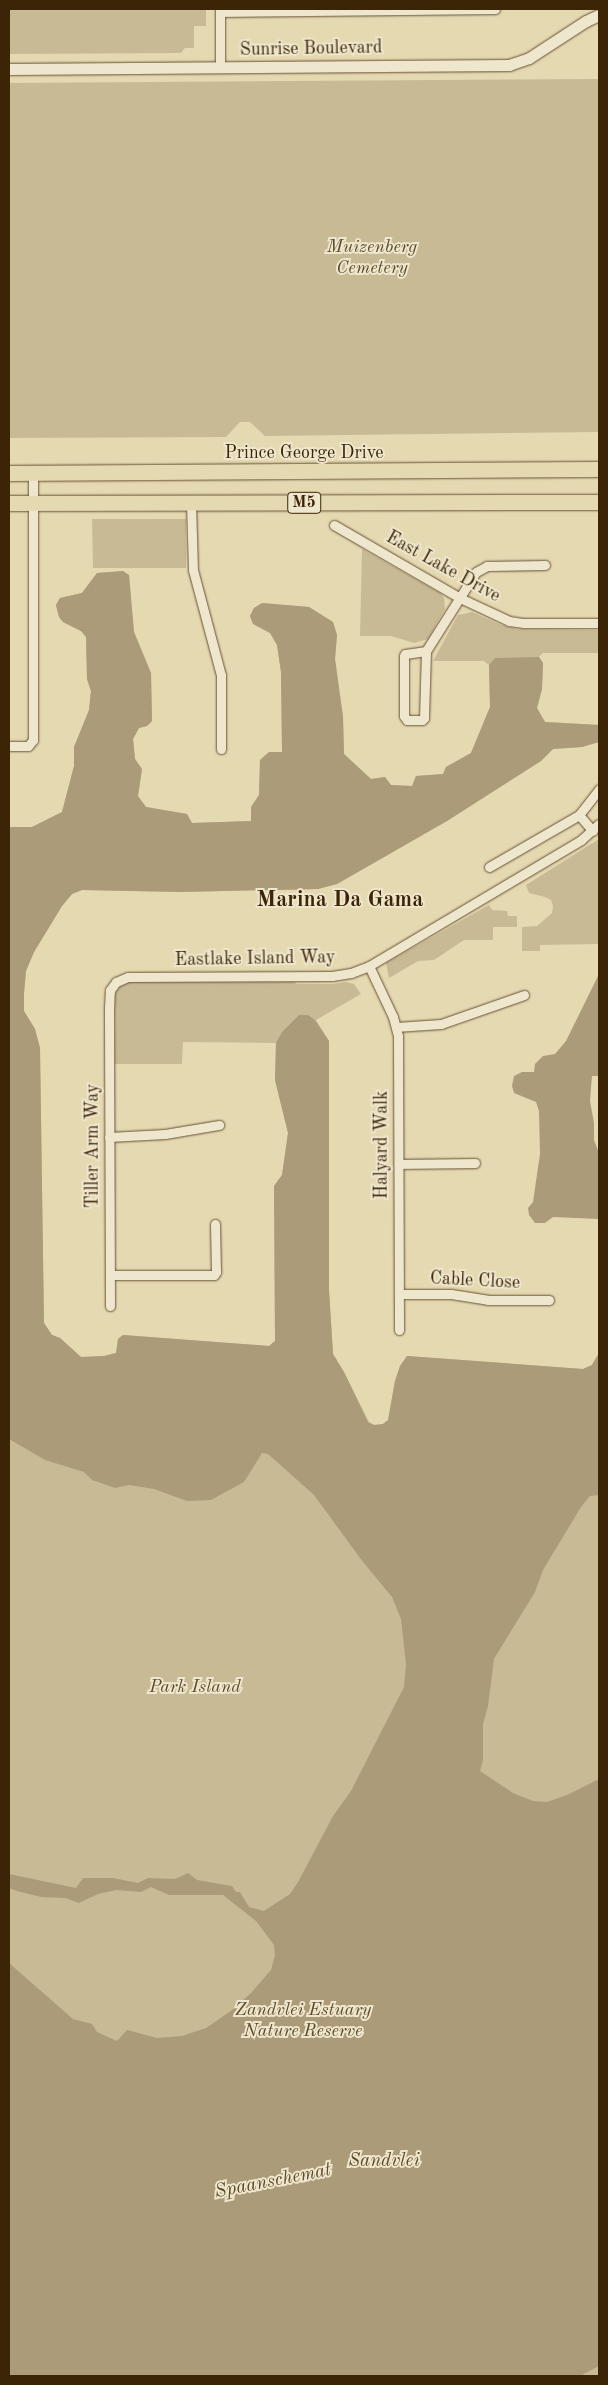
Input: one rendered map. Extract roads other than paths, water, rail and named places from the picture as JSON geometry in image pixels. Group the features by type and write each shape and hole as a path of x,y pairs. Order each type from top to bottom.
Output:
{"main road":[{"name":"Prince George Drive","path":"9,473 599,469"},
{"name":"M5","path":"9,504 599,502"}],"street":[{"path":"220,68 220,10 496,9"},
{"name":"Sunrise Boulevard","path":"9,70 515,64 529,58 591,18 599,15"},
{"path":"9,746 28,746 32,743 33,736 33,473"},
{"path":"192,504 193,570 221,675 221,749"},
{"name":"East Lake Drive","path":"334,525 490,614 516,623 599,623"},
{"path":"426,651 405,654 404,656 404,716 407,720 422,720 424,718 426,651 474,574 482,568 545,565"},
{"path":"490,868 579,815 599,789"},
{"path":"579,815 596,828"},
{"name":"Eastlake Island Way","path":"112,987 120,979 128,977 332,976 351,973 369,966 581,840 596,828"},
{"name":"Halyard Walk","path":"369,966 396,1027 399,1164 399,1330"},
{"name":"Tiller Arm Way","path":"110,1306 108,1008 112,987"},
{"path":"396,1027 441,1024 524,995"},
{"path":"109,1137 165,1134 219,1124"},
{"path":"399,1164 475,1163"},
{"path":"110,1275 211,1275 216,1272 215,1224"},
{"name":"Cable Close","path":"399,1294 451,1294 488,1300 549,1300"}],"water":[{"name":"Sandvlei","path":"123,571 129,575 134,632 151,673 152,721 147,726 139,728 133,739 135,759 142,769 138,796 146,807 187,814 192,823 251,821 251,807 259,795 260,760 269,752 282,752 281,672 277,645 270,633 253,624 250,616 254,608 262,603 309,607 333,622 337,635 335,659 343,717 344,754 371,779 385,777 391,785 412,786 416,776 443,774 446,767 471,753 490,707 489,665 495,658 539,657 543,663 542,689 537,708 545,722 599,725 599,742 582,747 553,749 541,761 447,821 337,884 318,889 181,892 82,890 72,894 62,906 34,952 26,971 24,993 24,1011 35,1029 40,1048 44,1323 52,1335 60,1338 81,1357 104,1356 116,1353 118,1339 123,1335 269,1346 275,1341 274,1186 282,1175 288,1133 275,1080 276,1043 282,1032 299,1015 308,1015 315,1020 329,1041 329,1290 333,1354 344,1372 368,1422 374,1425 383,1424 388,1420 395,1381 400,1366 407,1356 583,1369 592,1365 599,1353 599,1495 590,1496 581,1507 543,1570 535,1592 494,1659 488,1706 483,1724 483,1760 480,1771 513,1793 533,1801 547,1802 567,1795 599,1779 599,2366 580,2376 9,2376 9,1963 73,2019 92,2024 97,2032 117,2041 127,2030 157,2038 182,2036 206,2028 232,2010 251,1993 271,1970 275,1955 274,1945 256,1921 223,1895 169,1895 151,1887 141,1892 116,1890 98,1894 79,1903 65,1898 41,1897 9,1888 9,1874 76,1888 83,1878 113,1878 138,1883 148,1878 175,1879 188,1873 197,1880 232,1886 236,1892 240,1892 249,1907 264,1911 290,1894 333,1816 351,1791 404,1687 406,1664 401,1619 392,1597 363,1562 314,1495 268,1454 262,1453 244,1482 211,1500 187,1501 154,1489 129,1485 115,1488 92,1480 84,1472 45,1460 9,1439 9,827 32,827 62,812 74,766 74,747 89,710 91,691 87,679 86,637 81,631 63,622 59,617 56,605 60,598 82,593 97,573"},
{"path":"599,974 599,1076 592,1076 590,1101 594,1123 594,1140 599,1153 599,1219 553,1217 545,1223 535,1223 529,1215 528,1208 533,1202 540,1154 539,1111 536,1102 514,1093 512,1086 514,1076 522,1072 534,1072 535,1064 543,1056 555,1054 566,1041"}],"district":[{"name":"Marina Da Gama","path":"340,901"}],"park label":[{"name":"Muizenberg Cemetery","path":"372,258"},
{"name":"Park Island","path":"195,1687"},
{"name":"Zandvlei Estuary Nature Reserve","path":"303,2021"}],"water label":[{"name":"Spaanschemat","path":"273,2182"}]}
